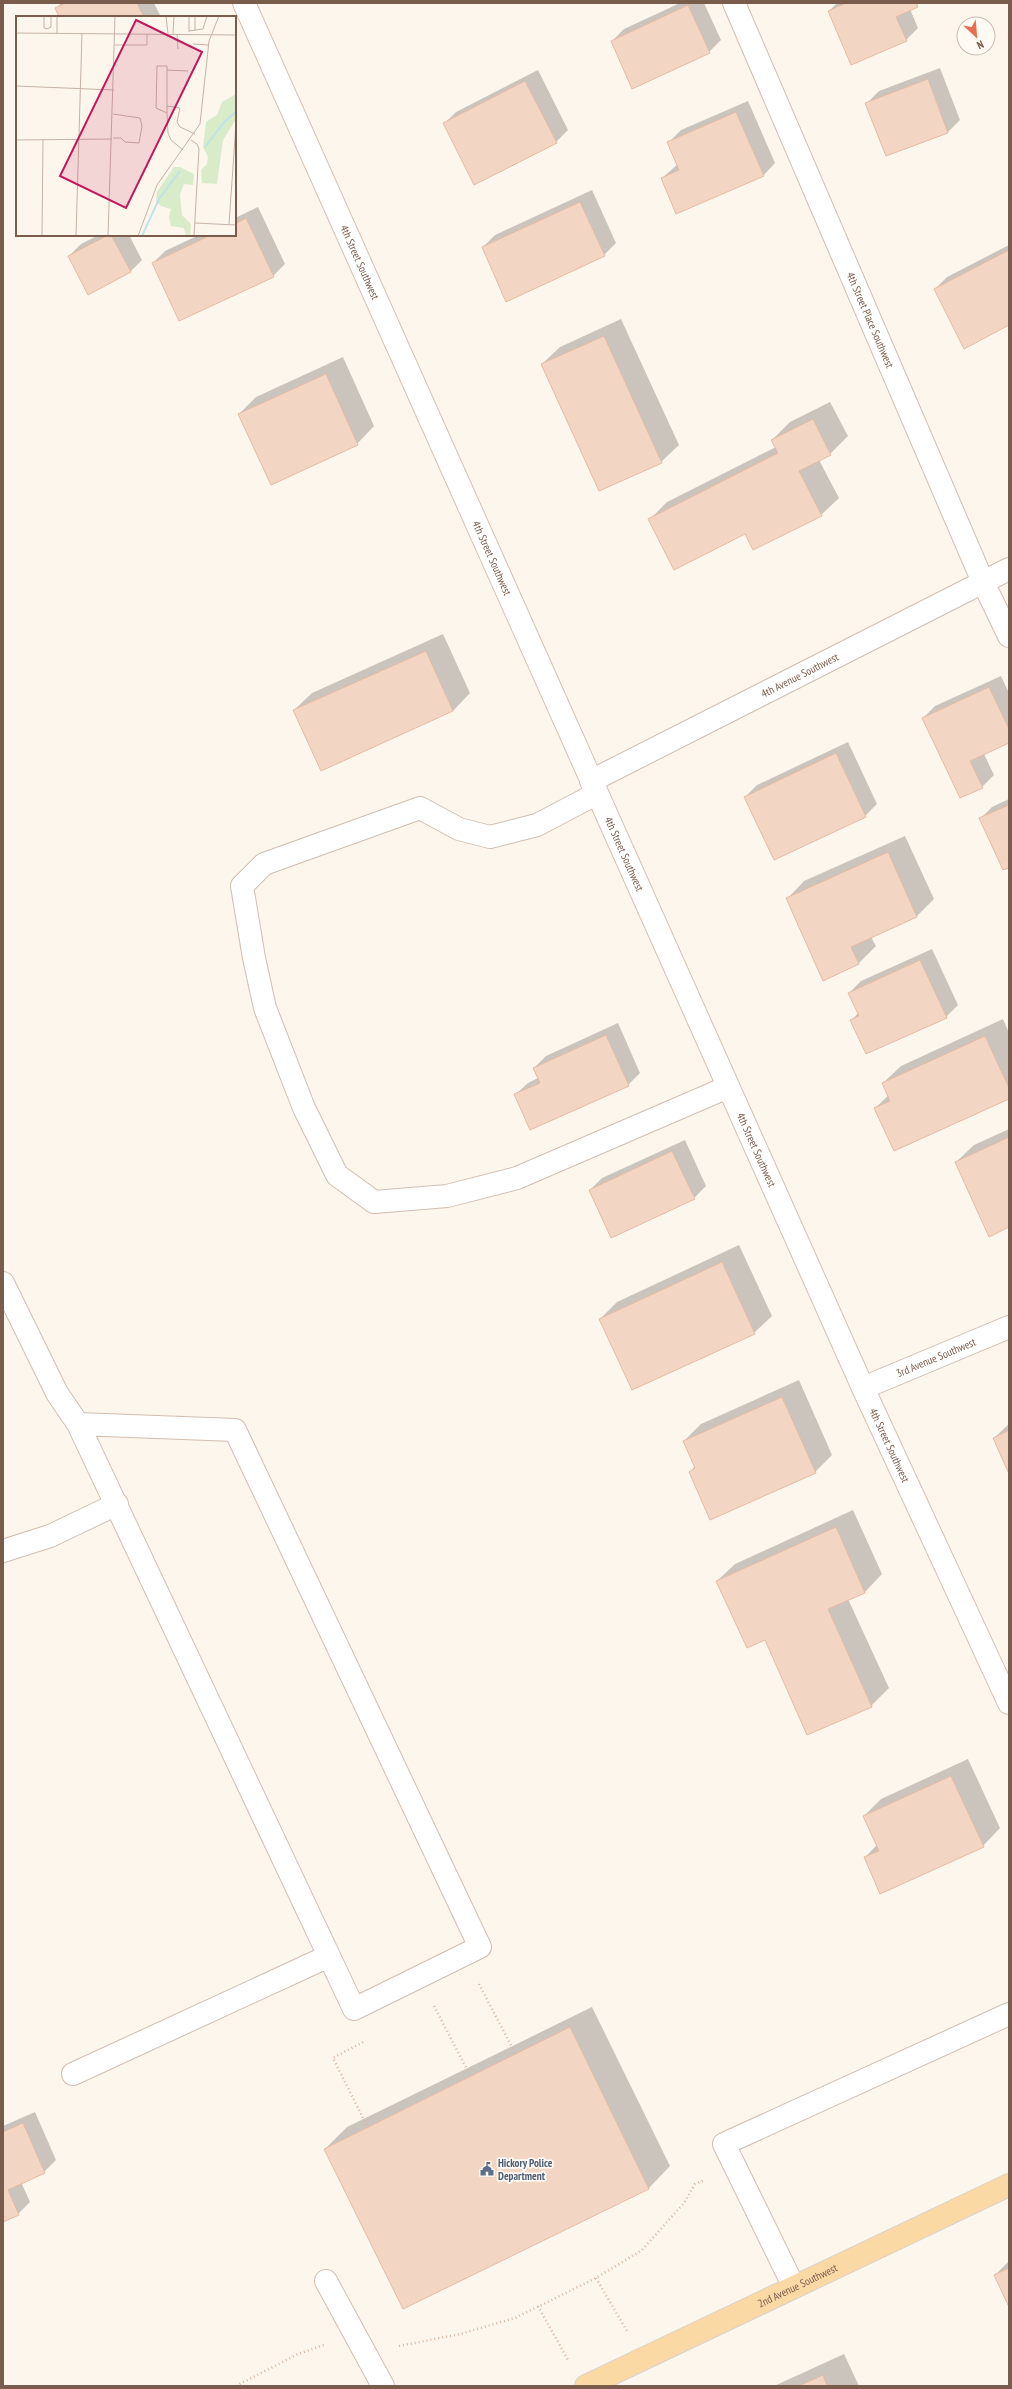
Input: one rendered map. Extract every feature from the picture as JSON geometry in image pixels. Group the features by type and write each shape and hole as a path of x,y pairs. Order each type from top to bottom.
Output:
{"main road":[{"name":"4th Street Southwest","path":"244,3 728,1087 1009,1703"},
{"name":"4th Street Place Southwest","path":"734,3 983,582 1009,636"},
{"name":"4th Avenue Southwest","path":"728,1087 517,1178 447,1196 374,1202 337,1175 304,1108 265,1008 254,958 242,886 264,864 420,808 459,829 490,837 537,824 594,788 1009,569"},
{"path":"3,1283 57,1393 78,1424 117,1504 354,2009 480,1947 235,1430 78,1424"},
{"name":"3rd Avenue Southwest","path":"864,1388 1009,1327"},
{"path":"3,1551 50,1536 117,1504"},
{"path":"73,2074 329,1956"},
{"path":"794,2287 724,2144 1009,2014"},
{"name":"2nd Avenue Southwest","path":"586,2386 1009,2185"},
{"path":"326,2281 383,2386"}],"path":[{"path":"472,1986 478,1983 516,2055"},
{"path":"427,2008 440,2002"},
{"path":"433,2005 471,2077"},
{"path":"367,2040 333,2058 368,2128"},
{"path":"236,2386 298,2354 360,2343 460,2334 515,2318 596,2278 642,2250 684,2203 695,2184 735,2166"},
{"path":"596,2278 630,2338"},
{"path":"538,2306 571,2366"}],"building":[{"path":"66,3 137,3 144,16 59,16 55,8"},
{"path":"846,3 916,3 918,7 896,17 907,41 851,65 828,11"},
{"path":"688,5 710,53 632,89 611,41"},
{"path":"928,79 948,133 886,156 865,103"},
{"path":"525,81 557,143 474,185 443,123"},
{"path":"736,112 764,176 676,214 661,178 679,170 667,142"},
{"path":"580,202 605,256 506,302 482,247"},
{"path":"246,218 274,277 179,321 152,263 209,236 236,236 236,223"},
{"path":"106,236 112,236 131,272 88,295 68,256"},
{"path":"1009,250 1009,325 964,349 934,289"},
{"path":"604,336 662,463 599,491 541,364"},
{"path":"326,374 358,445 271,485 238,414"},
{"path":"813,419 831,455 799,471 822,516 753,550 745,534 674,570 648,519 778,453 771,440"},
{"path":"426,651 453,711 321,771 293,710"},
{"path":"989,687 1009,729 1009,743 970,761 983,788 960,798 922,718"},
{"path":"836,753 866,817 774,860 744,797"},
{"path":"1009,805 1009,868 1003,870 979,818"},
{"path":"888,852 917,917 851,947 859,964 823,981 786,898"},
{"path":"920,960 947,1018 866,1054 850,1020 859,1016 848,993"},
{"path":"606,1035 629,1086 530,1130 514,1094 540,1083 533,1068"},
{"path":"985,1036 1009,1088 1009,1099 894,1151 874,1108 890,1101 882,1083"},
{"path":"1009,1137 1009,1227 989,1237 955,1162"},
{"path":"672,1151 695,1199 611,1238 589,1190"},
{"path":"722,1262 755,1334 632,1390 599,1319"},
{"path":"782,1397 816,1473 710,1520 689,1472 695,1468 683,1441"},
{"path":"1009,1430 1009,1474 993,1438"},
{"path":"836,1527 865,1593 828,1609 872,1707 807,1735 765,1640 747,1648 716,1581"},
{"path":"951,1776 984,1847 880,1894 864,1857 879,1851 863,1816"},
{"name":"Hickory Police Department","path":"570,2027 649,2189 403,2309 324,2149"},
{"path":"23,2123 45,2173 8,2190 19,2215 3,2222 3,2132"},
{"path":"1009,2268 1009,2307 994,2275"},
{"path":"823,2375 827,2386 799,2386"}],"place":[{"name":"Hickory Police Department","path":"487,2169"}]}
